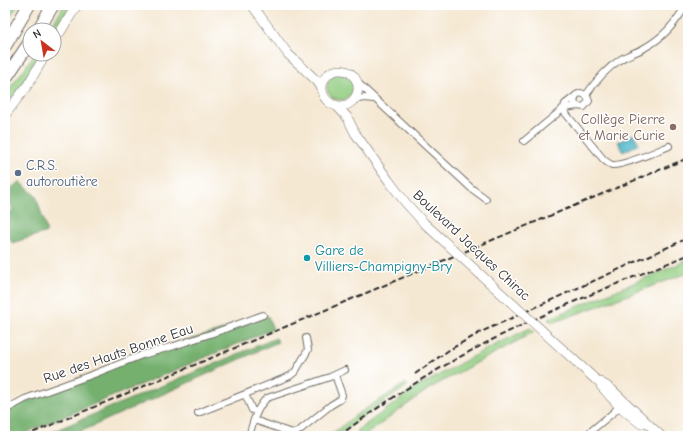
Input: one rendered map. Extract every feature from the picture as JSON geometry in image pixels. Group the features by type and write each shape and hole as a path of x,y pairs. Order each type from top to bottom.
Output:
{"highway":[{"path":"5,46 29,5"},
{"path":"43,22 53,5"},
{"path":"5,79 22,54"}],"main road":[{"path":"62,29 77,5"},
{"name":"Boulevard Jacques Chirac","path":"252,5 288,54 308,72 322,88 327,100 336,105 347,117 355,133 389,181 424,223 595,378 610,388 621,403 646,425"},
{"path":"5,115 27,86 41,62"},
{"path":"308,72 318,74 339,69 346,70 353,74 358,83 358,91 347,109 347,117"},
{"path":"322,88 324,78 331,72"},
{"path":"336,105 344,106 352,102"},
{"path":"621,403 661,436"},
{"path":"646,425 661,436"},
{"path":"646,425 654,436"}],"street":[{"path":"586,95 602,76 620,60 646,47 670,29 679,19 686,5"},
{"path":"358,83 471,188 486,199"},
{"path":"524,141 574,97 581,93 586,95 589,101 586,106 582,108 577,106 563,108"},
{"path":"574,97 574,102 577,106"},
{"path":"352,102 364,98 374,99"},
{"path":"563,108 604,160 609,164 621,164 669,146"},
{"name":"Rue des Hauts Bonne Eau","path":"5,410 25,398 142,355 204,336 263,315"},
{"path":"198,413 287,377 295,372 308,350 306,338"},
{"path":"249,436 257,412 261,404 267,398 335,375 345,370"},
{"path":"254,420 289,432 300,430 331,405 341,399 342,395 335,375"},
{"path":"287,377 292,390"},
{"path":"245,394 252,410 257,412"},
{"path":"585,436 610,416 621,403"}],"green space":[{"path":"5,5 18,5 5,25"},
{"path":"64,5 71,5 60,22 54,22"},
{"path":"29,62 35,62 22,84 5,107 5,94"},
{"path":"340,74 349,78 353,87 349,96 340,100 331,96 327,87 331,78"},
{"path":"20,182 36,196 47,232 12,243 5,226 5,217 13,209 5,192"},
{"path":"688,260 688,273 552,323 548,319"},
{"path":"268,316 273,329 18,436 5,436 5,410 146,353"},
{"path":"530,328 534,332 430,388 364,436 358,436 358,430 414,389 479,353"},
{"path":"276,338 278,342 71,436 42,436"},
{"path":"406,383 407,386 358,420 338,436 329,436 356,415"}],"water":[{"path":"634,134 639,144 623,152 618,142"}],"railway":[{"path":"25,436 688,158"},
{"path":"415,374 449,350 481,332 688,238"},
{"path":"339,436 373,411 445,365 507,332 688,255"}],"place":[{"name":"Collège Pierre et Marie Curie","path":"673,127"},
{"name":"C.R.S. autoroutière","path":"18,173"},
{"name":"Gare de Villiers-Champigny-Bry","path":"307,258"}]}
